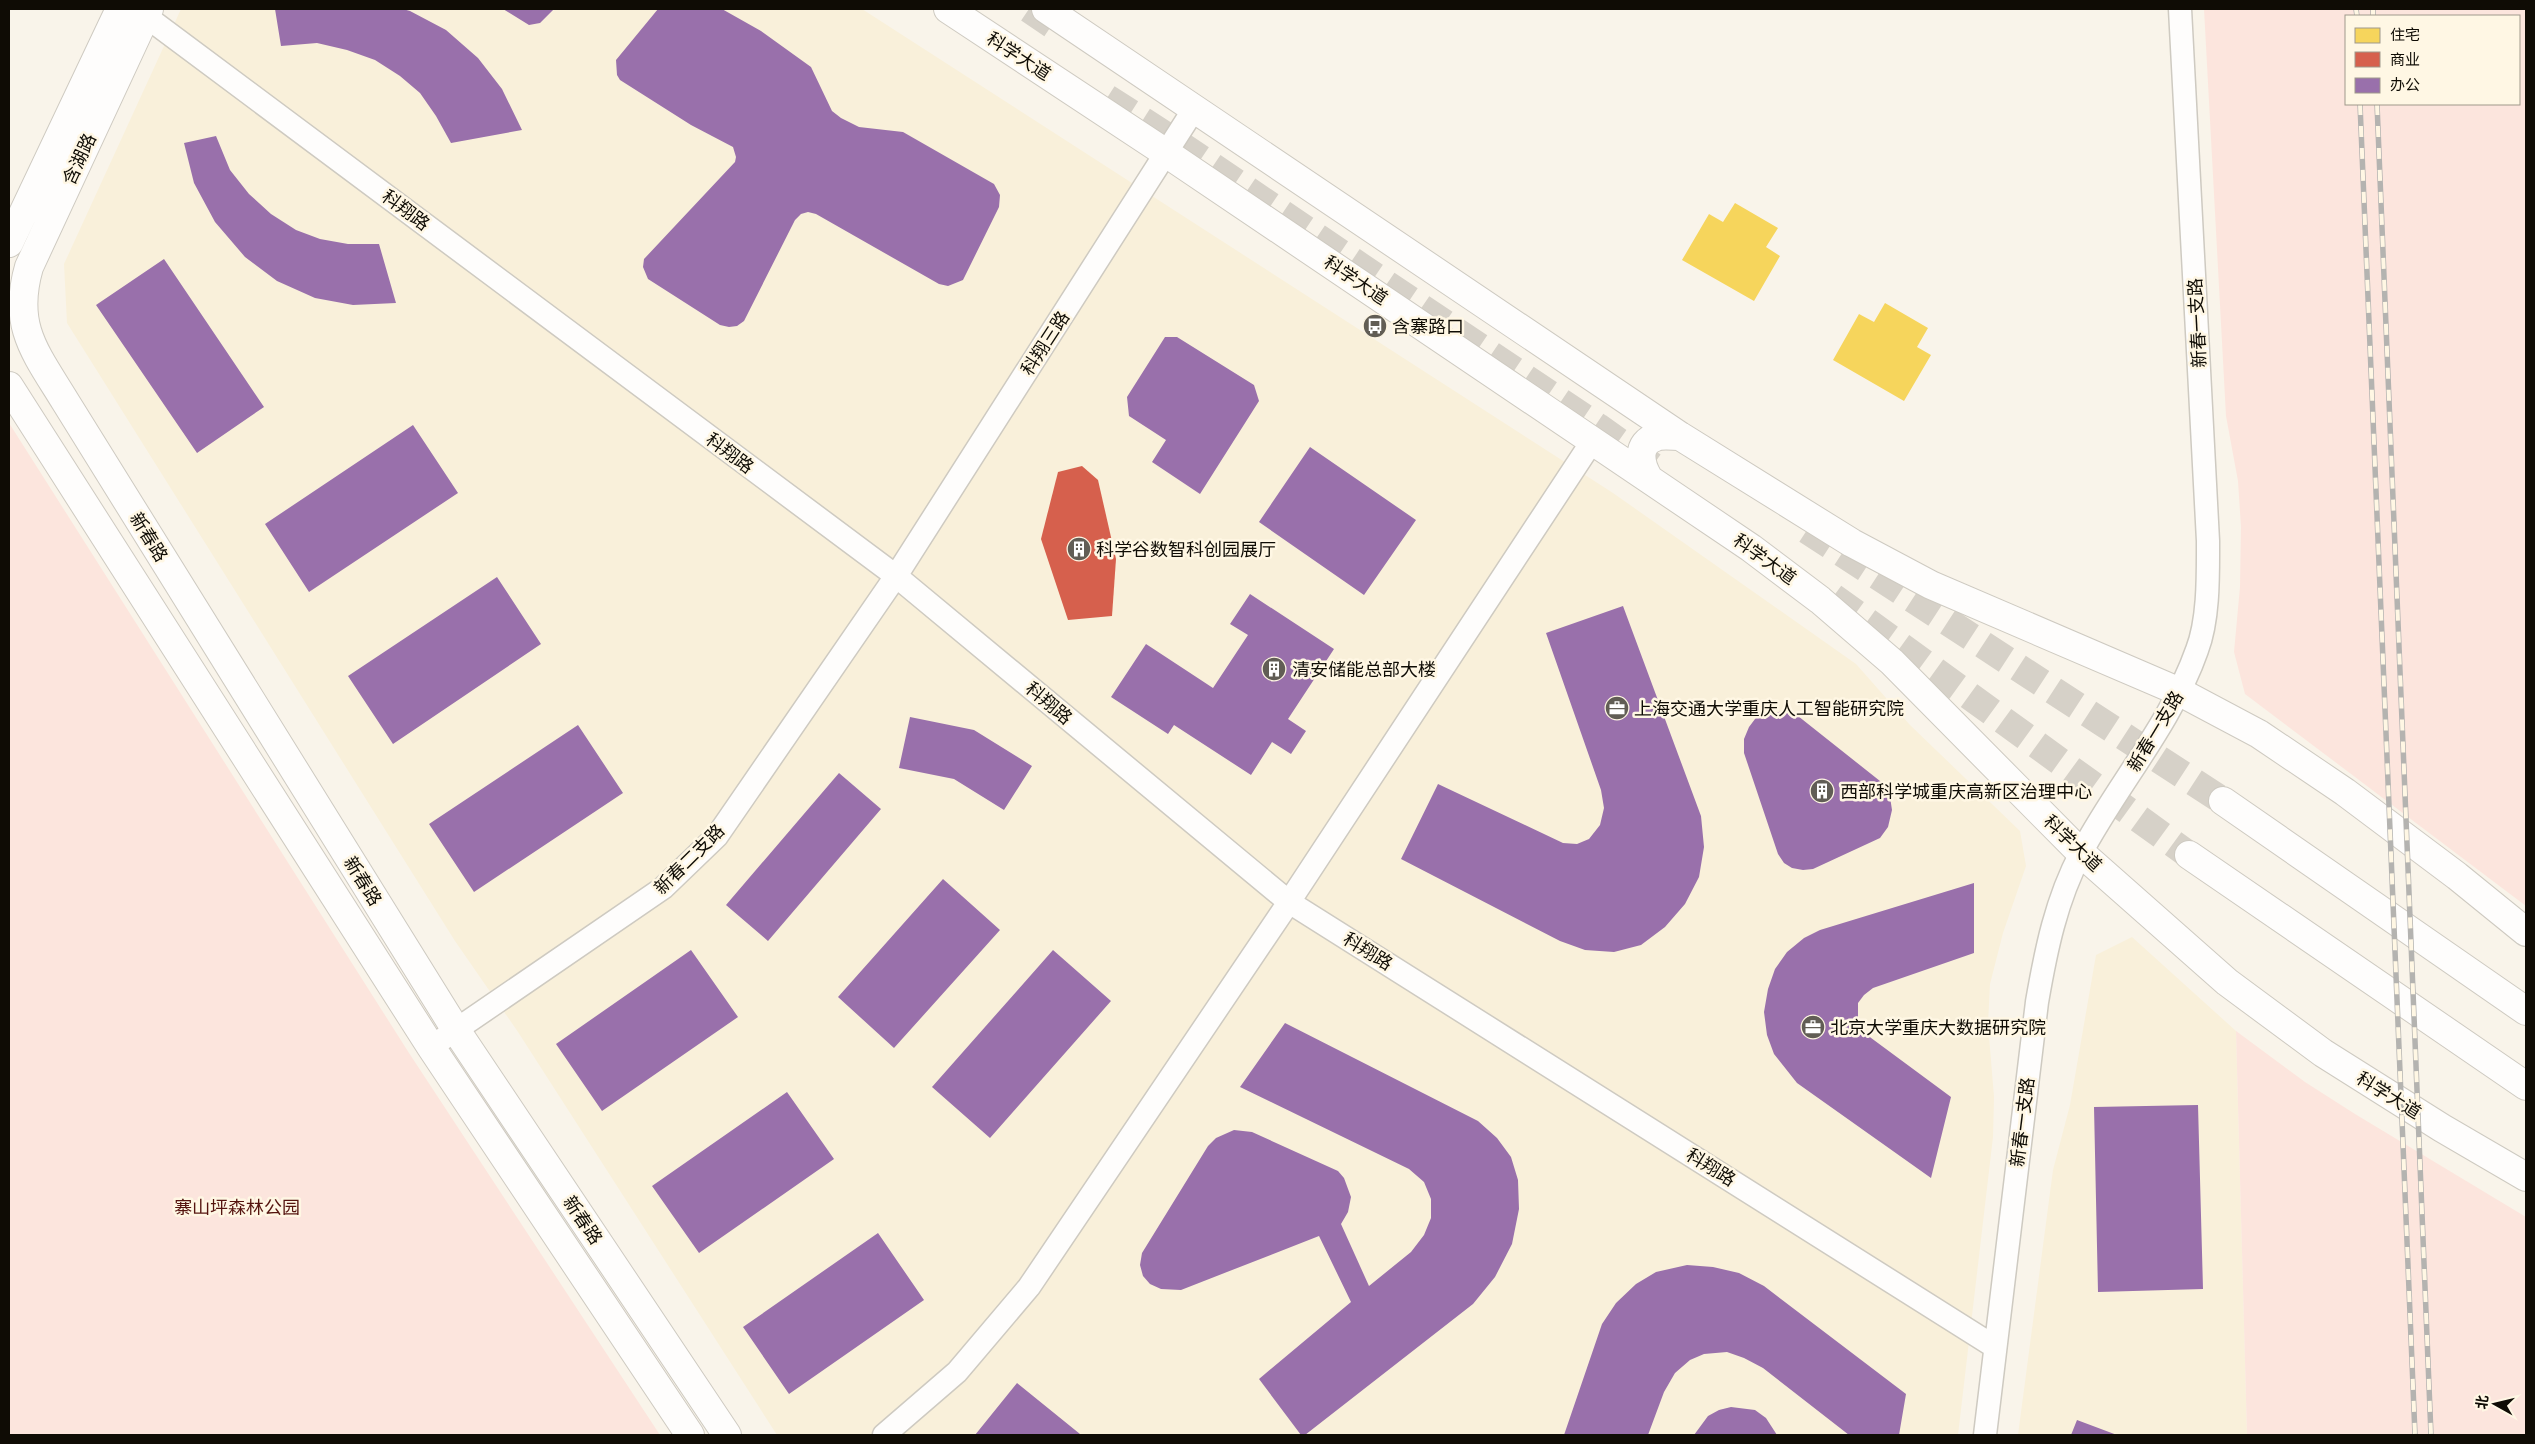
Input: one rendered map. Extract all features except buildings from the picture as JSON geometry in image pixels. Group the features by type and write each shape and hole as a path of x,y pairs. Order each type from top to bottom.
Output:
{"main road":[{"name":"科学大道","path":"948,9 1593,440 1766,559 1820,600 1892,662 2081,853 2227,982 2323,1053 2442,1128 2526,1177"},
{"path":"1046,9 1680,436 1852,543 1931,585 2180,692 2259,734 2344,792 2457,876 2526,932"},
{"name":"含湖路","path":"9,243 137,10"},
{"name":"含湖路","path":"22,313 23,290 29,267 137,10"},
{"name":"新春路","path":"22,313 28,336 40,360 456,1030 727,1435"},
{"name":"新春路","path":"9,386 431,1048 690,1435"},
{"path":"1648,477 1640,461 1642,450 1650,440 1660,436 1680,436"},
{"path":"2223,801 2526,1011"},
{"path":"2189,855 2526,1086"}],"street":[{"name":"新春一支路","path":"1985,1435 2037,1002 2046,945 2064,889 2081,853 2180,692 2198,648 2207,594 2208,541 2180,9"},
{"name":"科翔路","path":"137,10 896,576 1290,902 1995,1347"},
{"name":"科翔三路","path":"896,576 1194,109"},
{"path":"884,1435 957,1372 1029,1286 1290,902 1593,440"},
{"name":"新春二支路","path":"431,1048 663,888 717,836 896,576"}],"shaded area":[{"path":"181,9 862,9 1613,493 1856,664 1910,725 2020,831 2026,866 2003,933 1990,984 1988,1024 1994,1097 1993,1137 1958,1435 777,1435 518,1032 455,941 67,323 64,264"},
{"path":"2132,937 2236,1031 2247,1435 2018,1435 2053,1170 2070,1105 2096,955"}],"green space":[{"path":"2204,9 2526,9 2526,906 2245,694 2234,652 2240,587 2241,527 2238,481 2226,416"},
{"name":"寨山坪森林公园","path":"9,423 409,1053 660,1435 9,1435"},
{"path":"2236,1031 2305,1082 2526,1217 2526,1435 2247,1435"}],"tunnel":[{"path":"1029,9 1063,32"},
{"path":"1107,98 1182,146 1598,427 1654,467"},
{"path":"1807,530 2223,801"},
{"path":"1833,597 2189,855"}],"railway":[{"path":"2356,9 2357,15"},
{"path":"2373,9 2373,15"},
{"path":"2360,105 2415,1435"},
{"path":"2377,105 2431,1435"}],"place":[{"name":"含寨路口","path":"1375,326"},
{"name":"科学谷数智科创园展厅","path":"1079,549"},
{"name":"清安储能总部大楼","path":"1274,669"},
{"name":"上海交通大学重庆人工智能研究院","path":"1617,708"},
{"name":"西部科学城重庆高新区治理中心","path":"1822,791"},
{"name":"北京大学重庆大数据研究院","path":"1813,1027"}]}
